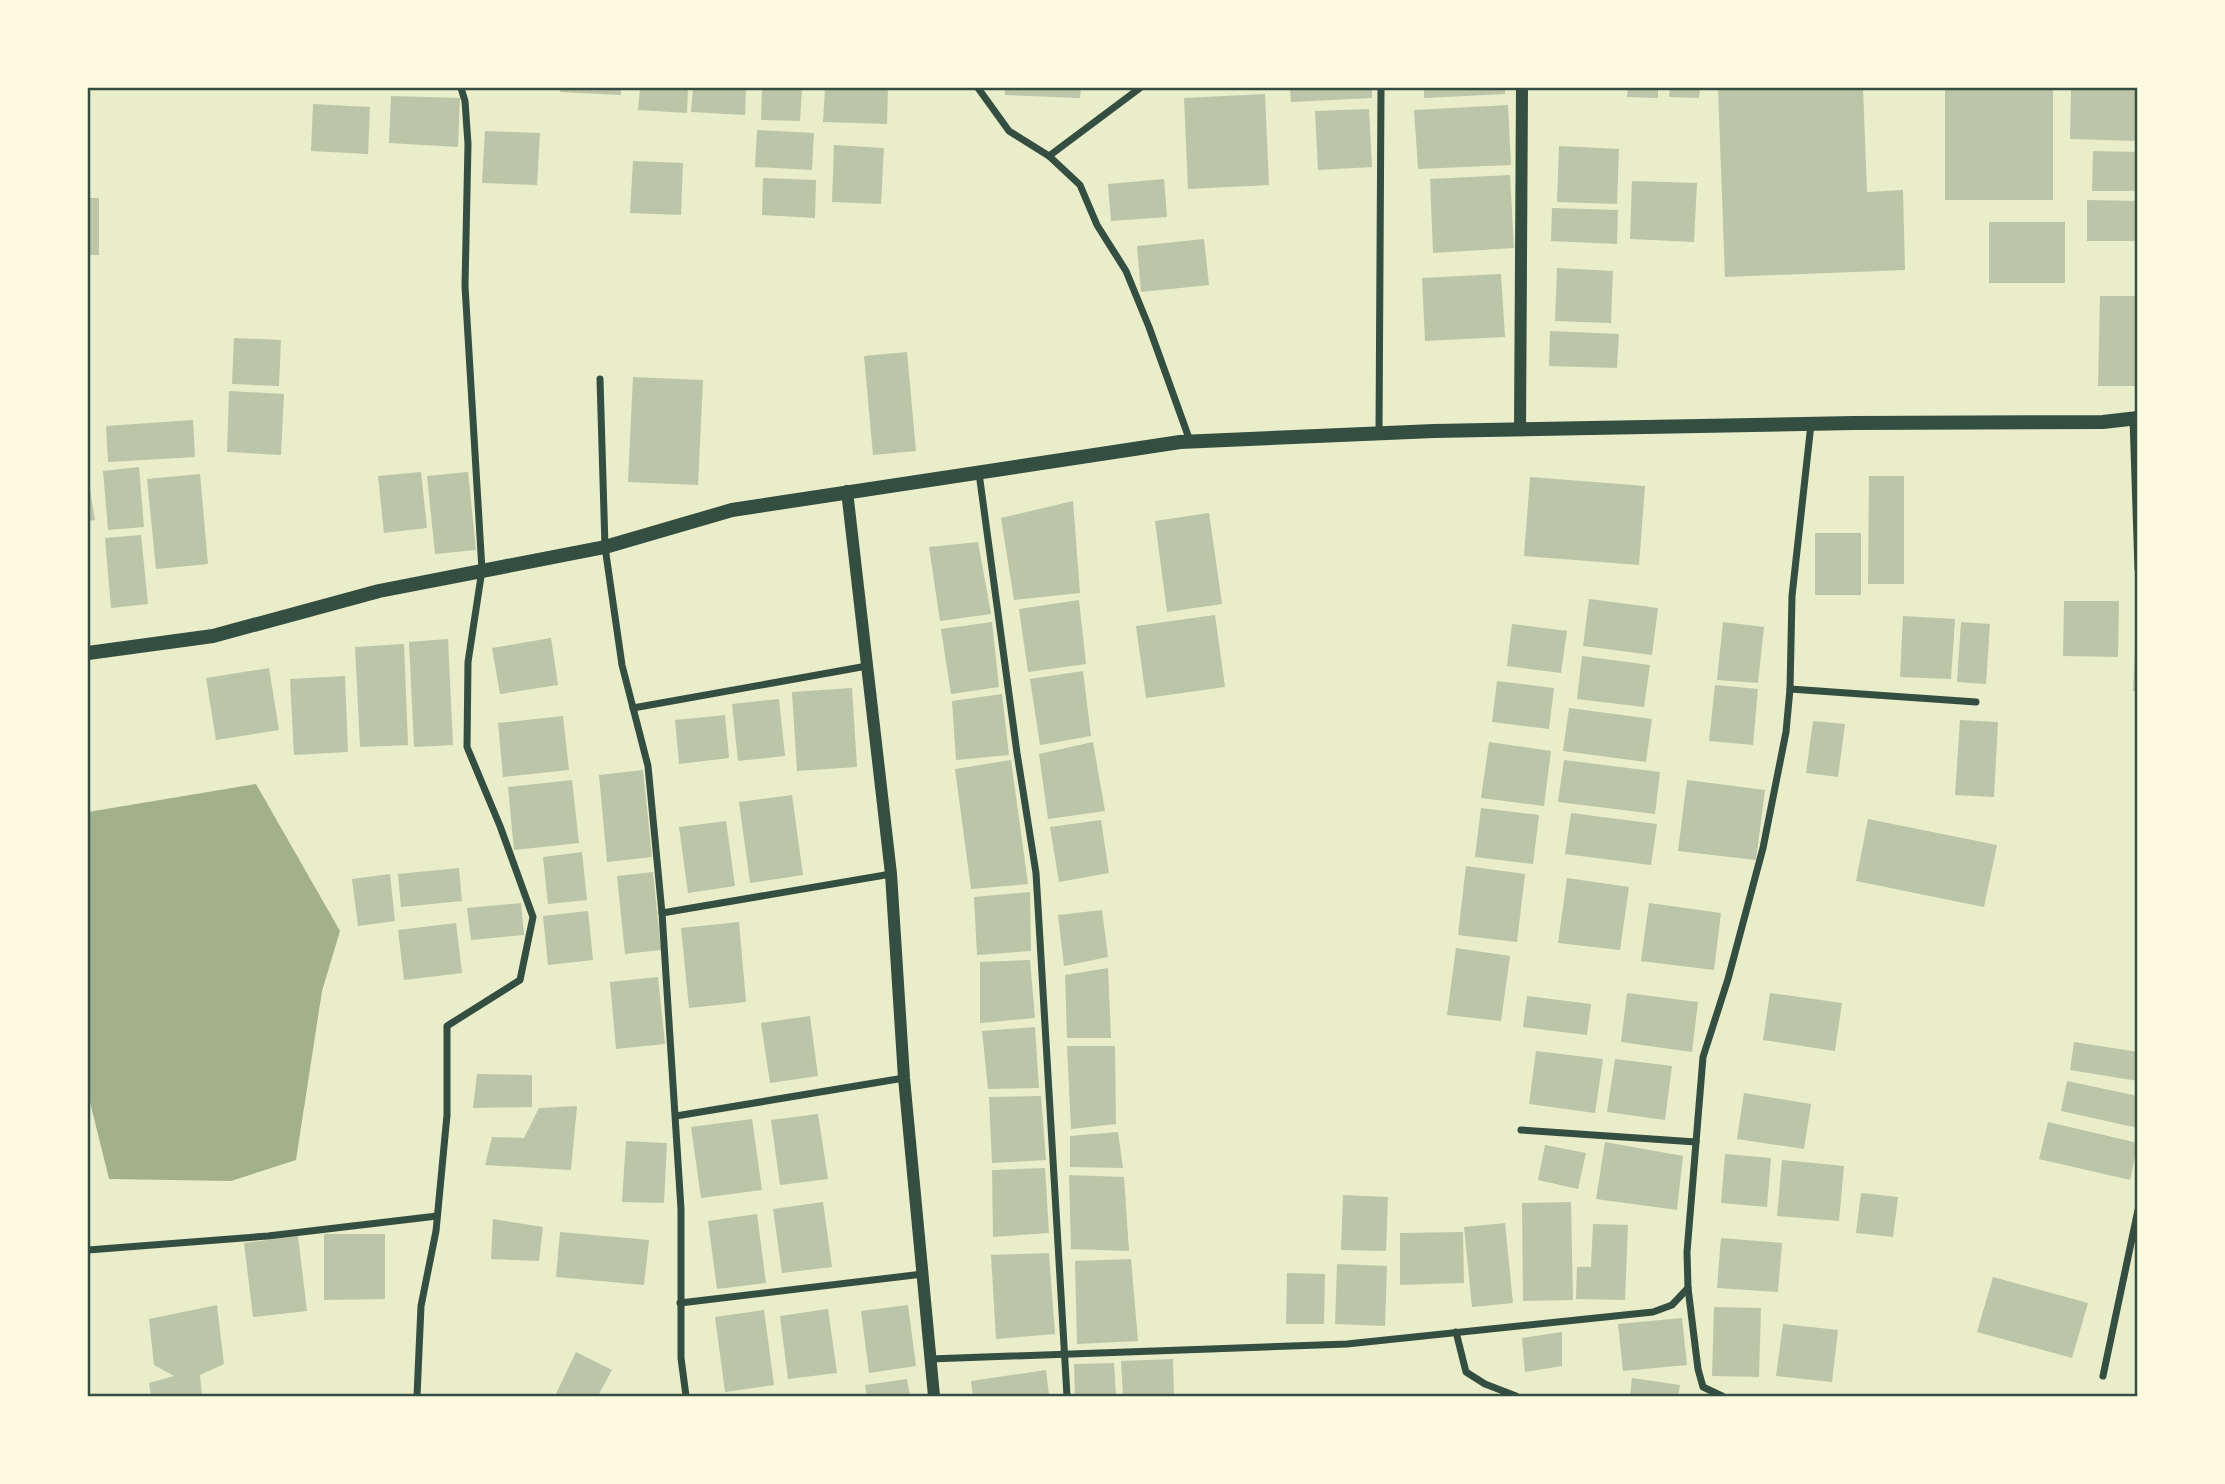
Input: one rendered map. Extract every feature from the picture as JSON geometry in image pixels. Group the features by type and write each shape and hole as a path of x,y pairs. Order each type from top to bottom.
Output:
{"main road":[{"path":"88,653 213,636 379,591 605,547 732,510 1190,441 1520,430 2103,422 2135,419"}],"street":[{"path":"416,1396 421,1306 437,1216 447,1115 447,1027 520,980 533,917 467,747 468,662 482,570 465,286 468,144 465,101 461,88"},
{"path":"978,88 1009,131 1049,156 1080,185 1097,225 1126,271 1190,441"},
{"path":"1049,156 1140,88"},
{"path":"1379,434 1381,88"},
{"path":"1520,430 1522,88"},
{"path":"600,379 605,547 622,665 648,766 662,913 681,1209 681,1358 687,1396"},
{"path":"2135,419 2137,569"},
{"path":"1722,1396 1703,1387 1688,1288 1687,1252 1703,1057 1728,979 1763,848 1786,732 1790,689 1791,596 1811,424"},
{"path":"979,472 1017,753 1037,873 1067,1396"},
{"path":"847,491 891,874 904,1078 934,1396"},
{"path":"633,708 867,666"},
{"path":"1790,689 1976,702"},
{"path":"662,913 891,874"},
{"path":"676,1116 904,1078"},
{"path":"1521,1130 1696,1142"},
{"path":"2103,1376 2137,1210"},
{"path":"88,1250 268,1236 437,1216"},
{"path":"680,1303 923,1273"},
{"path":"930,1359 1347,1344 1653,1312 1672,1305 1688,1288"},
{"path":"1456,1332 1466,1372 1485,1384 1516,1396"}],"shaded area":[{"path":"256,784 340,931 322,991 296,1160 231,1181 109,1179 88,1094 88,812"}],"building":[{"path":"560,88 621,88 621,95 560,92"},
{"path":"640,88 688,88 687,113 638,110"},
{"path":"693,88 746,88 745,115 691,112"},
{"path":"762,88 802,88 800,121 761,120"},
{"path":"825,88 888,88 887,124 823,122"},
{"path":"1005,88 1081,88 1080,98 1005,95"},
{"path":"1290,88 1372,88 1372,98 1291,102"},
{"path":"1424,88 1505,88 1505,94 1424,98"},
{"path":"1628,88 1658,88 1658,98 1627,97"},
{"path":"1670,88 1700,88 1699,98 1669,97"},
{"path":"1718,88 1863,88 1867,192 1903,190 1905,270 1725,277"},
{"path":"1945,88 2053,88 2053,200 1945,200"},
{"path":"2071,88 2138,88 2138,141 2070,139"},
{"path":"1265,94 1269,185 1188,189 1184,98"},
{"path":"391,96 460,98 458,147 389,143"},
{"path":"313,104 370,107 368,154 311,151"},
{"path":"1508,105 1511,165 1418,169 1414,110"},
{"path":"1369,109 1372,167 1318,170 1315,111"},
{"path":"757,130 814,133 812,170 755,167"},
{"path":"485,131 540,133 537,185 482,183"},
{"path":"834,145 884,148 881,204 832,202"},
{"path":"1559,146 1619,149 1617,204 1557,202"},
{"path":"2093,151 2138,152 2138,191 2092,191"},
{"path":"633,161 683,163 681,215 630,213"},
{"path":"1510,175 1514,248 1433,253 1430,179"},
{"path":"763,178 816,180 815,218 762,215"},
{"path":"1164,179 1167,217 1111,221 1108,184"},
{"path":"1632,181 1697,183 1694,242 1630,239"},
{"path":"88,198 99,198 99,255 88,255"},
{"path":"2087,200 2138,201 2138,241 2087,241"},
{"path":"1552,208 1618,210 1617,244 1551,241"},
{"path":"1989,222 2065,222 2065,283 1989,283"},
{"path":"1204,239 1209,285 1141,292 1137,246"},
{"path":"1557,268 1613,271 1611,323 1555,321"},
{"path":"1501,274 1505,337 1425,341 1422,278"},
{"path":"2100,296 2138,296 2138,386 2098,386"},
{"path":"1550,331 1619,334 1617,368 1549,366"},
{"path":"234,338 281,340 279,386 232,384"},
{"path":"907,352 916,451 873,455 864,356"},
{"path":"633,377 703,380 698,485 628,482"},
{"path":"229,391 284,394 281,455 227,452"},
{"path":"193,420 195,457 108,462 106,426"},
{"path":"139,467 144,527 108,530 103,471"},
{"path":"421,472 427,528 384,533 378,476"},
{"path":"468,472 476,550 435,554 427,476"},
{"path":"200,474 208,564 156,569 147,479"},
{"path":"1869,476 1904,476 1904,584 1868,584"},
{"path":"1530,477 1645,486 1639,565 1524,556"},
{"path":"88,479 95,520 88,521"},
{"path":"1073,501 1080,593 1014,600 1001,518"},
{"path":"1209,513 1222,604 1167,612 1155,521"},
{"path":"1815,533 1861,533 1861,595 1815,595"},
{"path":"141,535 148,604 111,608 105,538"},
{"path":"978,542 991,614 940,621 929,547"},
{"path":"1589,599 1658,608 1652,655 1583,646"},
{"path":"1079,600 1086,664 1028,672 1019,609"},
{"path":"2064,601 2119,601 2118,657 2063,656"},
{"path":"1215,615 1225,687 1146,698 1136,626"},
{"path":"1903,616 1955,619 1951,679 1900,677"},
{"path":"992,622 999,687 951,694 941,629"},
{"path":"1723,622 1764,627 1758,683 1717,680"},
{"path":"1961,622 1990,624 1986,684 1957,682"},
{"path":"1512,624 1567,631 1561,673 1507,666"},
{"path":"551,638 558,685 500,694 492,648"},
{"path":"448,639 453,745 414,747 409,642"},
{"path":"404,644 408,745 360,747 355,647"},
{"path":"2135,646 2138,646 2138,692 2133,691"},
{"path":"1582,656 1650,665 1644,707 1577,699"},
{"path":"269,668 279,730 216,740 206,678"},
{"path":"1083,671 1091,736 1040,745 1030,679"},
{"path":"345,676 348,752 294,755 290,679"},
{"path":"1497,681 1554,688 1549,729 1492,722"},
{"path":"1715,685 1758,689 1753,745 1709,741"},
{"path":"852,688 857,767 797,771 792,692"},
{"path":"1002,694 1009,755 956,760 952,701"},
{"path":"779,699 785,756 738,761 732,704"},
{"path":"1569,708 1652,719 1646,762 1563,751"},
{"path":"725,715 729,758 679,764 675,720"},
{"path":"563,716 569,770 503,777 498,723"},
{"path":"1960,720 1998,722 1994,797 1955,795"},
{"path":"1813,721 1845,724 1838,777 1806,773"},
{"path":"1093,742 1105,811 1048,819 1039,754"},
{"path":"1489,742 1551,751 1544,806 1481,798"},
{"path":"1011,760 1028,884 971,889 955,769"},
{"path":"1564,760 1660,772 1655,814 1558,802"},
{"path":"643,770 652,857 607,862 599,775"},
{"path":"572,780 579,843 514,850 508,787"},
{"path":"1687,780 1765,790 1756,860 1678,851"},
{"path":"792,795 803,875 750,883 739,802"},
{"path":"1481,808 1539,815 1533,864 1475,857"},
{"path":"1571,813 1657,824 1651,865 1565,854"},
{"path":"1868,819 1997,845 1984,907 1856,881"},
{"path":"1101,820 1109,873 1059,882 1050,827"},
{"path":"726,821 735,886 688,893 679,827"},
{"path":"582,852 587,900 548,904 543,857"},
{"path":"1466,866 1525,874 1517,942 1458,935"},
{"path":"459,868 462,901 401,907 398,874"},
{"path":"653,872 661,950 625,954 617,876"},
{"path":"390,874 395,921 358,926 352,879"},
{"path":"1567,878 1629,887 1620,950 1558,943"},
{"path":"1030,892 1031,951 977,955 974,897"},
{"path":"521,903 524,935 471,940 467,908"},
{"path":"1649,903 1721,913 1714,970 1641,961"},
{"path":"1102,910 1108,957 1064,966 1058,915"},
{"path":"588,911 593,960 548,965 543,916"},
{"path":"739,922 746,1002 689,1008 681,928"},
{"path":"456,923 462,973 404,980 398,930"},
{"path":"1456,948 1510,956 1501,1021 1447,1015"},
{"path":"1030,960 1035,1018 980,1023 980,962"},
{"path":"1108,968 1111,1038 1067,1038 1065,975"},
{"path":"658,977 665,1044 616,1049 610,982"},
{"path":"1627,993 1698,1002 1692,1052 1621,1042"},
{"path":"1770,993 1842,1003 1835,1051 1763,1040"},
{"path":"1527,996 1591,1004 1587,1035 1523,1027"},
{"path":"810,1016 818,1076 770,1083 761,1023"},
{"path":"1035,1027 1039,1088 988,1089 982,1031"},
{"path":"2074,1042 2138,1052 2138,1081 2070,1070"},
{"path":"1067,1046 1115,1046 1116,1124 1071,1129"},
{"path":"1536,1051 1603,1059 1595,1113 1529,1104"},
{"path":"1615,1059 1672,1066 1665,1120 1607,1112"},
{"path":"477,1074 532,1075 532,1107 473,1108"},
{"path":"2067,1081 2138,1096 2138,1128 2061,1111"},
{"path":"1744,1093 1811,1104 1804,1149 1737,1139"},
{"path":"1041,1096 1046,1160 992,1163 989,1097"},
{"path":"577,1106 571,1170 485,1165 492,1137 524,1138 539,1108"},
{"path":"818,1114 828,1179 780,1185 771,1120"},
{"path":"752,1119 762,1190 701,1198 691,1127"},
{"path":"2048,1122 2138,1143 2130,1180 2039,1159"},
{"path":"1118,1132 1123,1168 1070,1167 1070,1136"},
{"path":"626,1141 667,1143 664,1203 622,1202"},
{"path":"1605,1142 1683,1156 1677,1210 1596,1199"},
{"path":"1545,1145 1586,1153 1578,1189 1538,1180"},
{"path":"1725,1154 1771,1158 1767,1207 1721,1203"},
{"path":"1782,1160 1844,1166 1839,1221 1777,1216"},
{"path":"1045,1168 1049,1233 993,1237 992,1170"},
{"path":"1069,1175 1124,1177 1129,1251 1071,1249"},
{"path":"1861,1193 1898,1197 1893,1237 1856,1233"},
{"path":"1343,1195 1388,1197 1386,1251 1341,1250"},
{"path":"823,1202 832,1267 782,1273 773,1209"},
{"path":"1571,1202 1573,1300 1523,1301 1522,1203"},
{"path":"757,1214 766,1283 717,1289 708,1221"},
{"path":"493,1219 543,1227 539,1261 491,1259"},
{"path":"1505,1223 1513,1303 1472,1307 1464,1227"},
{"path":"1593,1224 1628,1225 1625,1300 1576,1299 1577,1267 1591,1267"},
{"path":"560,1232 649,1240 644,1285 556,1277"},
{"path":"1463,1232 1464,1283 1400,1285 1400,1233"},
{"path":"324,1234 385,1234 385,1299 324,1300"},
{"path":"298,1236 307,1311 253,1317 244,1243"},
{"path":"1721,1238 1782,1243 1778,1292 1717,1288"},
{"path":"1049,1253 1055,1334 996,1339 991,1255"},
{"path":"1131,1259 1138,1341 1077,1344 1075,1261"},
{"path":"1337,1264 1387,1266 1385,1326 1335,1324"},
{"path":"1287,1273 1325,1274 1324,1324 1286,1324"},
{"path":"1993,1277 2088,1303 2072,1358 1977,1332"},
{"path":"217,1305 224,1364 200,1375 202,1396 151,1396 149,1383 174,1376 154,1365 149,1319"},
{"path":"908,1305 916,1366 869,1373 861,1311"},
{"path":"1714,1307 1761,1308 1759,1377 1712,1376"},
{"path":"828,1309 837,1373 788,1379 780,1316"},
{"path":"764,1310 774,1385 725,1392 715,1317"},
{"path":"1682,1318 1687,1365 1623,1371 1618,1324"},
{"path":"1783,1324 1838,1330 1832,1382 1776,1376"},
{"path":"1562,1332 1562,1366 1525,1372 1522,1338"},
{"path":"576,1352 612,1370 598,1396 555,1396"},
{"path":"1173,1359 1174,1396 1123,1396 1121,1361"},
{"path":"1114,1363 1116,1396 1075,1396 1074,1364"},
{"path":"1046,1370 1049,1396 973,1396 971,1381"},
{"path":"1632,1378 1680,1385 1678,1396 1630,1396"},
{"path":"907,1379 910,1396 867,1396 865,1385"}]}
